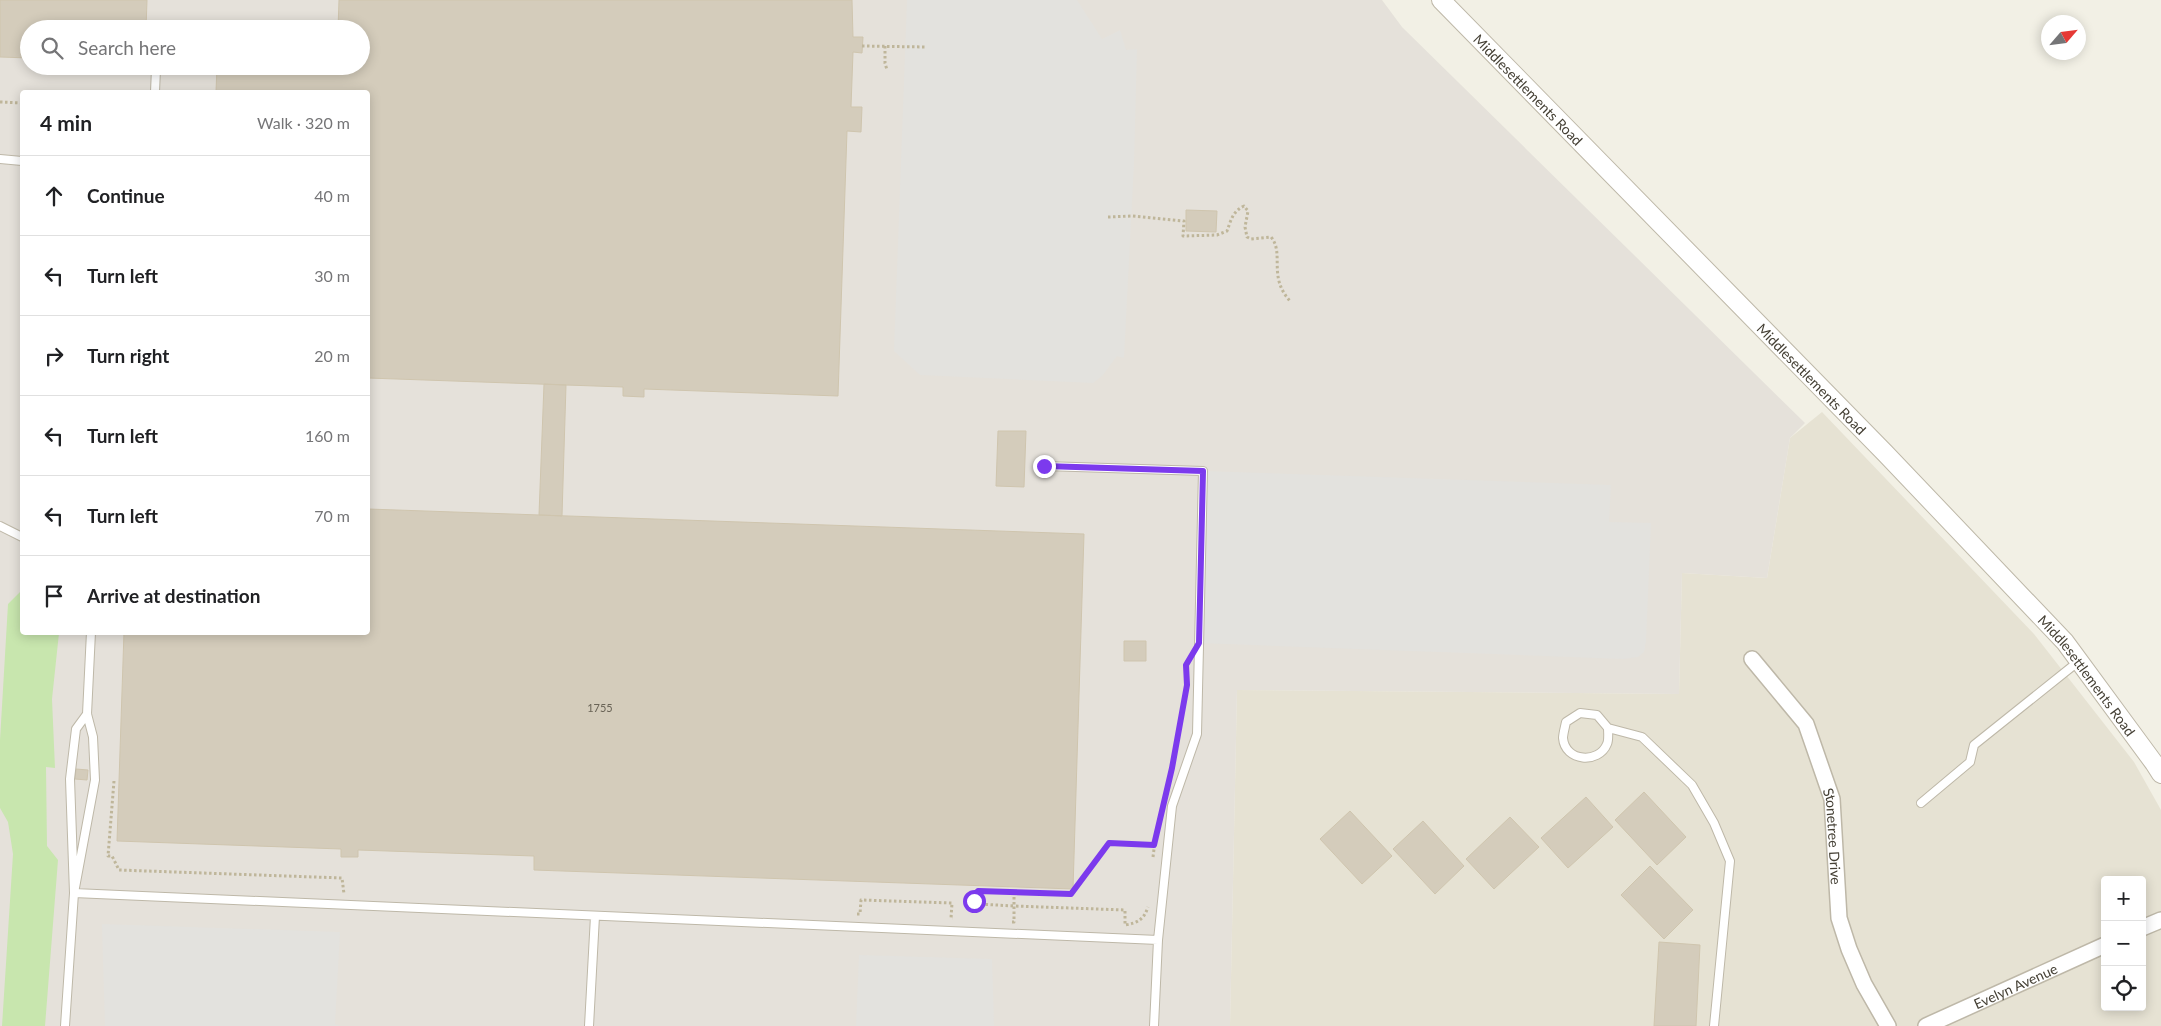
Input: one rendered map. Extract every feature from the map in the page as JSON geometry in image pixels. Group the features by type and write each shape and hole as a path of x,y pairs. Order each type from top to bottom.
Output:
{"street":[{"name":"Middlesettlements Road","path":"1441,0 1885,453 2065,642 2161,774"},
{"name":"Stonetree Drive","path":"1752,659 1806,724 1832,799 1839,918 1848,949 1864,984 1888,1026"},
{"path":"2146,926 2161,920"},
{"name":"Evelyn Avenue","path":"1926,1026 2101,947"}],"lane":[{"path":"155,90 156,75"},
{"path":"0,159 20,161"},
{"path":"1044,466 1203,471 1197,734 1172,806 1158,940 1154,1026"},
{"path":"0,526 20,536"},
{"path":"64,1026 74,893 95,780 93,737 87,714 91,635"},
{"path":"1921,802 1970,762 1974,745 2078,661"},
{"path":"1608,728 1608,743 1598,756 1584,759 1577,756 1570,752 1563,739 1566,722 1580,713 1597,715 1608,728 1642,737 1692,785 1714,823 1730,861 1714,1026"},
{"path":"74,893 70,779 76,729 87,714"},
{"path":"74,893 1158,940"},
{"path":"589,1026 595,916"}],"path":[{"path":"862,46 925,47"},
{"path":"885,46 887,70"},
{"path":"0,102 20,103"},
{"path":"1108,217 1132,216 1184,221 1183,236 1207,236 1227,231 1237,209 1244,206 1248,211 1245,227 1247,237 1251,239 1271,237 1276,244 1278,284 1290,302"},
{"path":"1172,768 1185,695"},
{"path":"114,781 108,856 112,856 119,870 342,878 342,894 352,894"},
{"path":"1153,862 1158,825"},
{"path":"1150,902 1144,917 1134,924 1125,925 1125,910 978,904 973,897 978,891 1071,894 1109,843 1154,845"},
{"path":"1005,921 1014,922 1014,892"},
{"path":"850,914 860,914 861,900 952,903 951,918 960,919"}],"shaded area":[{"path":"0,0 1382,0 1402,27 1805,423 1790,438 1767,578 1682,573 1679,694 1237,690 1230,1026 0,1026"},
{"path":"907,0 1077,0 1102,39 1120,30 1126,50 1137,49 1134,163 1124,358 1117,356 1103,375 1093,383 920,375 894,351"},
{"path":"1822,412 2034,634 2134,762 2161,810 2161,1026 1230,1026 1237,690 1679,694 1682,573 1767,578 1790,438"},
{"path":"1203,471 1611,485 1609,522 1651,523 1644,652 1638,657 1623,659 1199,643"},
{"path":"102,924 340,932 335,1024 340,1026 105,1026"},
{"path":"859,955 992,959 994,1026 856,1026"}],"green space":[{"path":"20,592 20,635 59,635 52,699 55,768 46,767 47,846 58,860 45,1026 2,1026 13,854 8,822 0,808 0,740 8,604"}],"building":[{"path":"0,0 147,0 146,20 20,20 20,58 0,57"},
{"path":"339,0 852,0 853,37 863,37 862,53 853,52 851,107 862,107 861,132 847,131 838,396 644,389 644,397 623,396 623,387 370,378 370,90 216,90 217,75 370,75 370,20 338,20"},
{"path":"1186,210 1217,211 1216,232 1186,231"},
{"path":"544,384 566,385 562,516 539,515"},
{"path":"998,431 1026,431 1024,487 996,486"},
{"path":"370,509 1084,534 1073,889 534,870 534,856 358,850 358,857 341,857 341,849 117,841 124,635 370,635"},
{"path":"1124,641 1146,641 1146,661 1124,661"},
{"path":"76,769 88,770 87,780 75,779"},
{"path":"1644,792 1686,837 1657,865 1615,820"},
{"path":"1586,797 1613,827 1568,868 1541,838"},
{"path":"1350,811 1392,856 1362,884 1320,839"},
{"path":"1510,817 1539,847 1494,889 1466,859"},
{"path":"1423,821 1464,866 1435,894 1393,849"},
{"path":"1650,866 1693,910 1664,939 1621,895"},
{"path":"1659,942 1700,945 1696,1026 1654,1026"}],"route":[{"path":"974,901 973,897 978,891 1071,894 1109,843 1154,845 1172,768 1187,685 1186,665 1199,643 1203,471 1044,466"}]}
